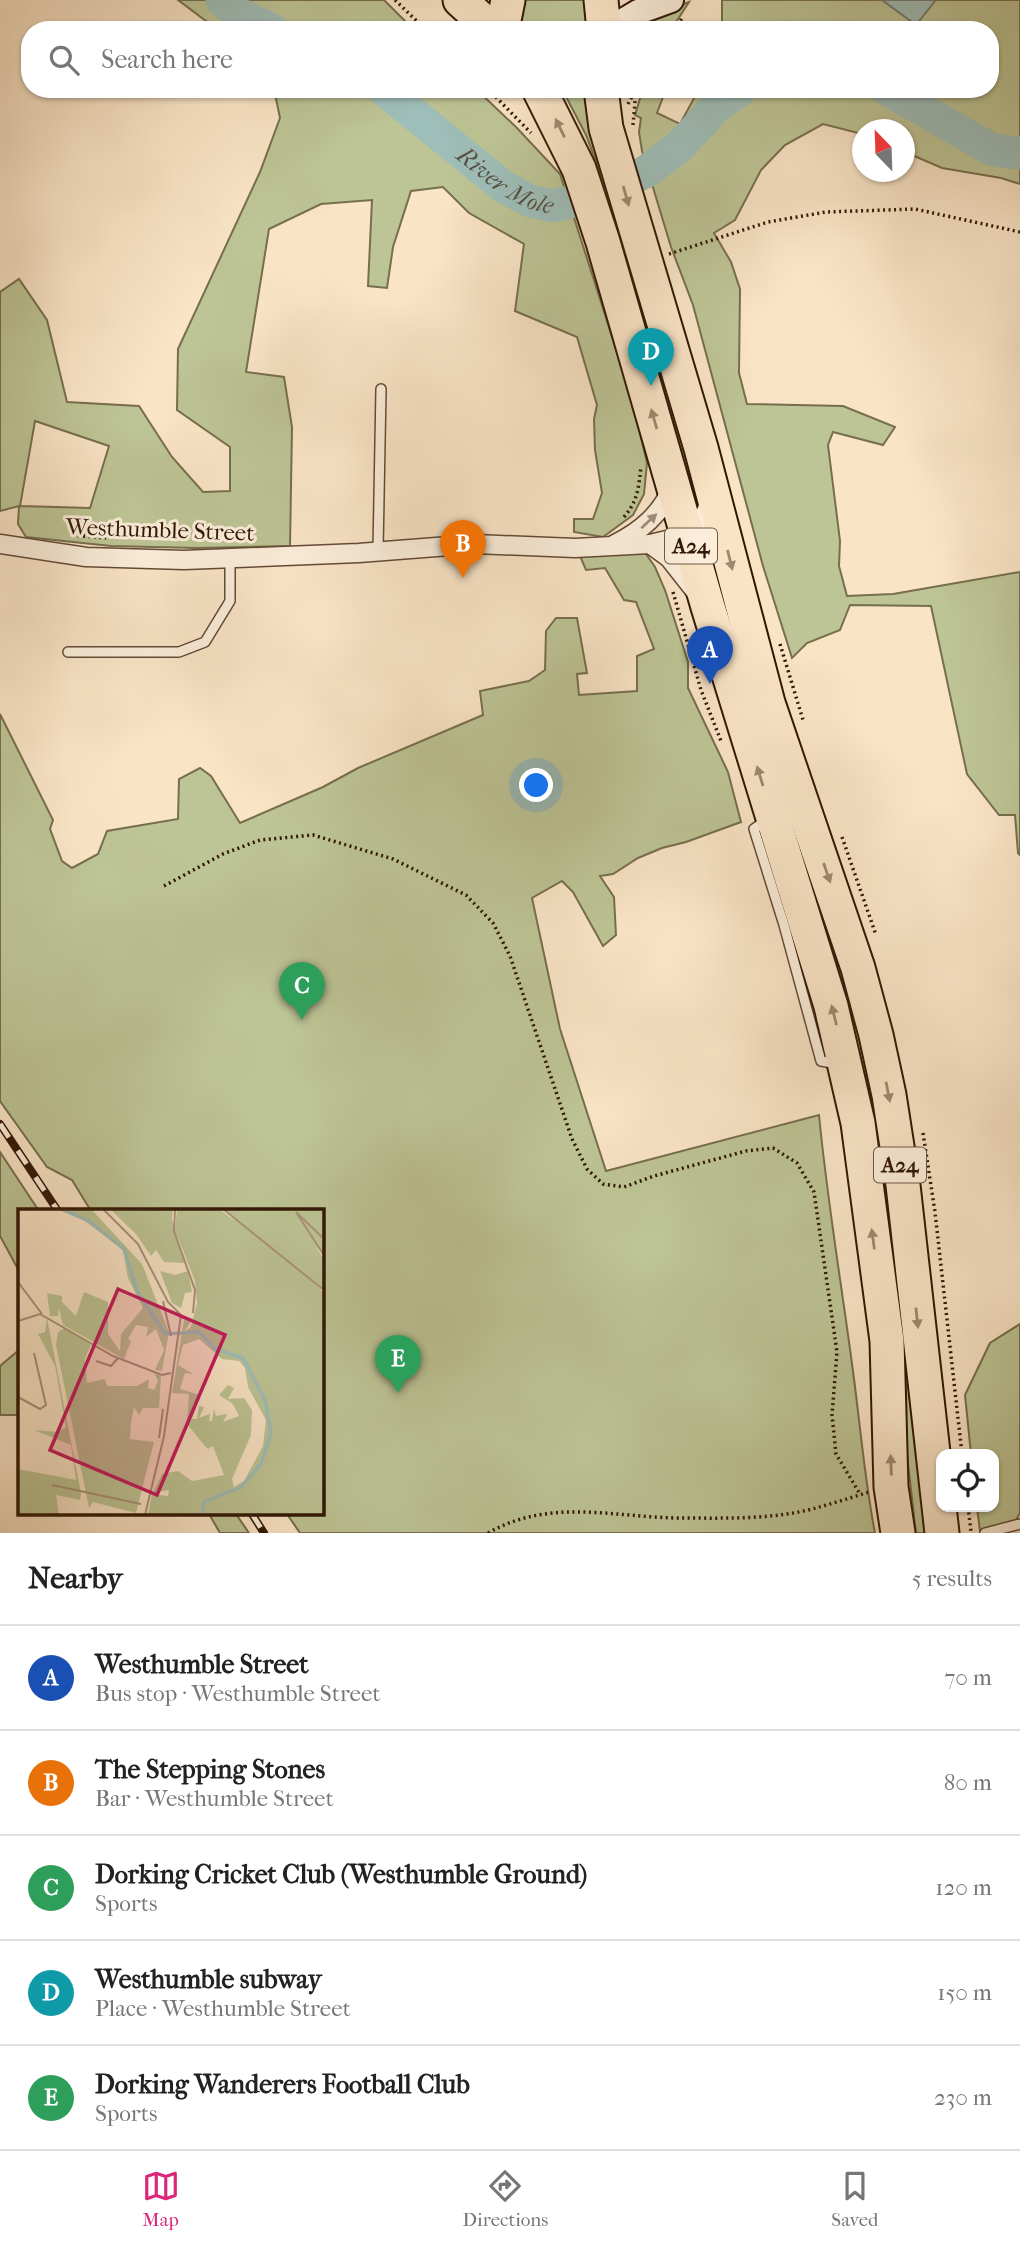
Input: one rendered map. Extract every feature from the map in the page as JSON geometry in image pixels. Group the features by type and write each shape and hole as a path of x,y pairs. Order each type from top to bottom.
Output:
{"highway":[{"path":"460,0 483,21"},
{"path":"504,21 508,0"},
{"path":"601,0 604,21"},
{"name":"A24","path":"544,98 579,169 603,242 708,607 831,1006 846,1066 858,1123 887,1341 876,1491 898,1533"},
{"name":"A24","path":"602,98 606,128 713,494 768,703 858,968 876,1035 889,1095 903,1185 942,1533"}],"main road":[{"path":"622,21 671,0"}],"street":[{"name":"Westhumble Street","path":"612,546 634,534 656,515 667,501 673,485"},
{"path":"688,535 703,519 713,494"},
{"name":"Westhumble Street","path":"0,544 86,557 230,559 475,544 575,548 650,544 688,535"},
{"path":"650,544 670,558 708,607"}],"lane":[{"path":"378,551 381,389"},
{"path":"68,652 180,652 205,642 230,601 230,559"},
{"path":"985,1533 1020,1524"}],"path":[{"path":"395,0 417,21"},
{"path":"497,98 539,143"},
{"path":"633,130 636,98"},
{"path":"669,254 768,222 826,212 915,209 1020,232"},
{"path":"612,546 618,524 633,507 641,463"},
{"path":"61,534 112,539"},
{"path":"673,591 701,690 721,743"},
{"path":"164,886 223,854 260,840 313,835 393,859 466,895 493,923 510,956 572,1139 587,1169 603,1184 624,1187 746,1151 773,1148 797,1163 814,1192 837,1352 832,1415 836,1454 876,1491"},
{"path":"488,1533 529,1515 576,1511 676,1518 763,1516 810,1510 876,1491"},
{"path":"969,1512 971,1533"}],"green space":[{"path":"178,0 384,0 405,21 206,21"},
{"path":"522,0 590,0 591,21 521,21"},
{"path":"722,0 1020,0 1020,184 942,168 915,156 915,119 852,119 852,131 823,124 785,145 761,170 735,220 714,233 731,262 740,289 739,373 747,404 843,406 895,427 883,445 833,432 828,445 840,541 839,566 847,596 893,594 1020,572 1020,855 1015,815 999,815 967,774 931,606 850,605 840,630 807,643 792,658 763,566 693,305 671,247 642,151 639,132 641,118 635,115 640,98 663,98 657,113 680,124 694,98 999,98 999,21 722,21"},
{"path":"689,2 677,21 647,21 647,17"},
{"path":"276,98 485,98 560,174 632,399 647,463 644,494 633,515 603,537 574,532 574,519 593,519 602,493 595,450 594,419 597,405 577,337 515,311 524,244 469,213 443,187 411,191 393,247 387,288 368,286 372,200 321,204 269,229 246,372 284,377 292,427 290,546 111,546 26,537 18,524 19,506 0,511 0,292 19,279 47,320 67,402 139,406 172,457 203,492 230,491 230,447 177,410 178,349 260,172 280,118","holes":["35,421 109,446 90,508 20,506"]},
{"path":"567,98 590,98 699,501 697,516 690,505 692,491 597,164 586,135"},
{"path":"706,535 712,535 867,1040 932,1533 916,1533 882,1240 700,540"},
{"path":"639,550 646,554 655,567 688,662 688,688 728,772 741,822 662,848 638,858 613,874 600,876 614,897 616,935 603,946 573,892 562,881 532,898 560,1029 606,1171 819,1115 875,1533 300,1533 288,1516 324,1516 324,1209 90,1209 72,1180 47,1167 0,1101 0,714 53,820 50,829 62,861 72,868 98,854 107,831 178,819 179,779 200,768 211,776 240,823 323,787 358,768 483,715 480,691 529,681 545,670 546,631 556,618 577,618 587,673 577,674 579,695 637,691 637,656 654,649 636,602 624,600 605,568 586,570 580,556"},
{"path":"0,1152 38,1209 18,1209 18,1269 0,1236"},
{"path":"1020,1324 1020,1513 1016,1520 980,1531 978,1512 999,1512 999,1449 970,1449 965,1395 990,1343"},
{"path":"18,1351 18,1415 0,1415 0,1366"},
{"path":"210,1516 237,1516 249,1533 220,1533"}],"water":[{"path":"882,0 935,1 919,21 911,21"}],"waterway":[{"name":"River Mole","path":"222,0 235,12 254,21"},
{"name":"River Mole","path":"394,98 504,187 530,201 553,206 599,195 647,171 680,146 716,107 728,98"},
{"name":"River Mole","path":"902,98 993,150 1020,153"}],"railway":[{"path":"0,1124 57,1209"},
{"path":"253,1516 264,1533"}],"place":[{"name":"Westhumble subway","path":"651,386"},
{"name":"The Stepping Stones","path":"463,578"},
{"name":"Westhumble Street","path":"710,684"},
{"name":"Dorking Cricket Club (Westhumble Ground)","path":"302,1020"},
{"name":"Dorking Wanderers Football Club","path":"398,1393"}]}
